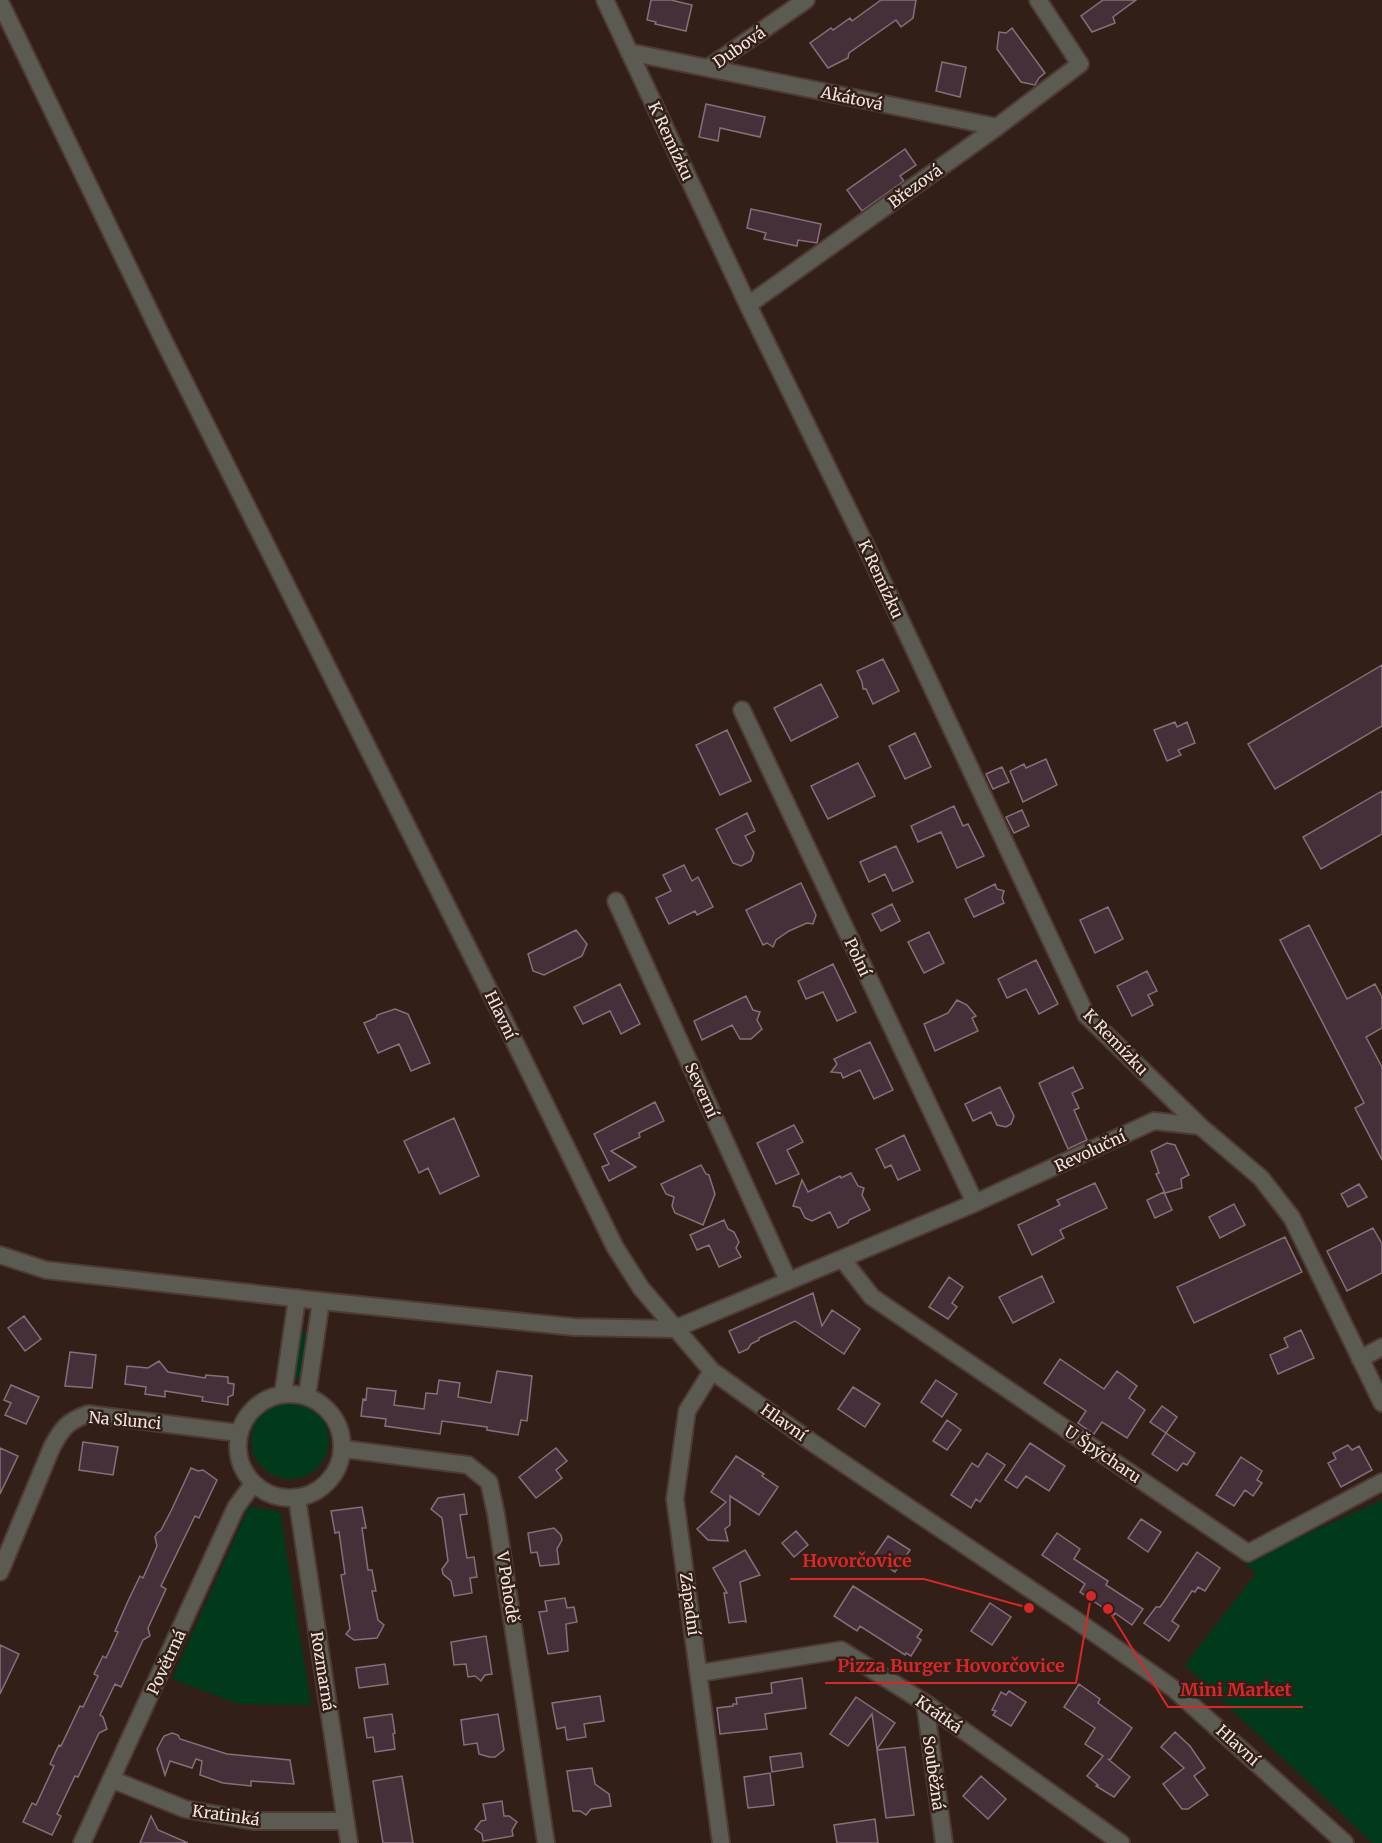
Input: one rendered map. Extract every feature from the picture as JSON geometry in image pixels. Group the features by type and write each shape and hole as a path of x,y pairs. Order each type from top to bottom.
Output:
{"street":[{"name":"K Remízku","path":"605,0 748,305 862,538 1086,1015 1200,1126"},
{"name":"Dubová","path":"630,52 708,68 806,0"},
{"name":"Březová","path":"748,305 997,127 1080,64 1038,0"},
{"name":"Hlavní","path":"0,2 162,337 301,612 615,1247 641,1288 712,1371 810,1441 1174,1689 1345,1843"},
{"name":"Akátová","path":"708,68 997,127"},
{"name":"Polní","path":"742,710 975,1203"},
{"name":"Severní","path":"616,901 788,1280"},
{"name":"Revoluční","path":"674,1329 788,1280 843,1260 1154,1122 1200,1126"},
{"path":"1200,1126 1261,1178 1292,1218 1382,1403"},
{"path":"0,1255 46,1270 321,1301 574,1327 674,1329"},
{"name":"U Špýcharu","path":"843,1260 872,1297 1248,1553 1382,1482"},
{"path":"283,1394 297,1298"},
{"path":"307,1396 321,1301"},
{"path":"1360,1359 1382,1347"},
{"name":"Západní","path":"712,1371 687,1411 675,1499 721,1843"},
{"path":"283,1394 307,1396 322,1404 334,1417 341,1433 344,1449 338,1468 328,1482 314,1493 297,1498 281,1498 266,1493 253,1484 244,1472 238,1457 239,1433 242,1424 252,1409 267,1399 283,1394"},
{"name":"Na Slunci","path":"0,1572 52,1447 60,1431 72,1420 88,1414 239,1433"},
{"name":"V Pohodě","path":"344,1449 468,1465 489,1482 496,1514 546,1843"},
{"name":"Povětrná","path":"82,1843 236,1507 253,1484"},
{"name":"Rozmarná","path":"297,1498 350,1843"},
{"name":"Krátká","path":"700,1673 841,1650 925,1703 1121,1843"},
{"name":"Souběžná","path":"925,1703 944,1843"},
{"name":"Kratinká","path":"111,1779 185,1809 253,1821 346,1821"}],"green space":[{"path":"302,1332 308,1335 302,1379 298,1380 295,1376"},
{"path":"290,1401 305,1404 318,1412 326,1425 329,1440 326,1455 318,1468 305,1476 290,1479 275,1476 262,1468 254,1455 251,1440 254,1425 262,1412 275,1404"},
{"path":"1382,1500 1382,1843 1372,1843 1185,1665 1256,1573 1244,1562"},
{"path":"249,1506 280,1512 311,1705 238,1704 172,1679"}],"building":[{"path":"651,0 671,0 692,5 686,31 647,20"},
{"path":"881,0 916,0 913,18 901,27 896,20 849,53 848,58 828,68 810,43 850,18 852,21"},
{"path":"1103,0 1136,0 1113,17 1115,23 1092,32 1081,16"},
{"path":"1012,28 1045,73 1035,85 1021,82 997,49 999,32 1006,33"},
{"path":"942,62 966,67 960,97 936,91"},
{"path":"706,104 765,117 760,137 720,128 718,141 699,137"},
{"path":"905,149 916,165 900,176 904,181 862,211 847,190"},
{"path":"751,209 821,224 817,243 798,240 797,246 764,239 766,233 747,228"},
{"path":"883,659 899,691 873,704 866,689 863,689 857,671"},
{"path":"1382,665 1382,726 1275,789 1248,744"},
{"path":"821,684 838,717 791,741 774,708"},
{"path":"1175,722 1177,727 1187,722 1195,743 1178,750 1181,755 1167,761 1154,730"},
{"path":"727,730 751,781 720,795 696,745"},
{"path":"915,733 931,767 905,779 889,746"},
{"path":"1046,759 1057,785 1023,802 1010,771 1024,764 1026,768"},
{"path":"858,763 875,796 828,819 811,786"},
{"path":"1002,767 1009,782 993,789 986,774"},
{"path":"1382,791 1382,834 1321,869 1303,837"},
{"path":"954,806 963,826 968,824 984,856 957,868 941,832 918,842 911,826"},
{"path":"1022,810 1029,826 1014,833 1006,817"},
{"path":"747,813 755,831 745,836 754,853 751,861 741,866 733,863 716,829"},
{"path":"896,846 913,882 893,891 885,874 869,882 860,862"},
{"path":"684,865 692,881 698,877 713,907 697,915 695,911 669,924 656,898 671,891 663,875"},
{"path":"801,883 816,915 813,924 807,923 789,931 776,940 773,947 767,943 763,945 746,910"},
{"path":"995,884 997,889 1004,891 1002,898 1004,903 974,917 965,899"},
{"path":"892,904 900,921 881,931 872,914"},
{"path":"1108,907 1123,939 1095,953 1080,920"},
{"path":"1309,925 1347,999 1375,984 1382,997 1382,1028 1366,1037 1382,1067 1382,1160 1355,1108 1364,1103 1280,940"},
{"path":"576,930 587,944 582,956 544,975 533,971 528,954"},
{"path":"929,932 944,963 924,973 908,942"},
{"path":"1036,960 1058,1004 1039,1014 1026,989 1007,998 998,979"},
{"path":"833,964 856,1012 837,1021 823,992 806,999 798,981"},
{"path":"1147,971 1157,991 1148,995 1153,1005 1132,1016 1117,986"},
{"path":"620,984 640,1024 621,1034 610,1011 583,1024 574,1007"},
{"path":"746,996 753,1010 760,1012 757,1020 762,1029 751,1039 740,1039 732,1025 702,1040 694,1021"},
{"path":"957,1000 967,1005 976,1016 972,1018 978,1031 935,1051 924,1024 948,1013"},
{"path":"395,1009 408,1014 430,1063 411,1071 399,1044 378,1053 364,1023 376,1018 377,1015"},
{"path":"870,1042 893,1090 874,1099 860,1070 843,1078 841,1073 831,1072 837,1064 834,1059"},
{"path":"1073,1067 1083,1088 1072,1093 1079,1108 1074,1110 1087,1140 1068,1149 1039,1083"},
{"path":"1000,1087 1014,1116 1011,1124 1006,1127 997,1125 991,1112 973,1121 965,1104"},
{"path":"655,1102 664,1121 639,1133 640,1137 611,1151 636,1167 609,1181 602,1167 609,1164 594,1134"},
{"path":"454,1118 479,1176 440,1194 428,1168 419,1173 404,1141"},
{"path":"794,1125 803,1142 787,1150 799,1174 776,1184 757,1143"},
{"path":"904,1135 920,1170 898,1180 891,1165 885,1168 876,1149"},
{"path":"1167,1143 1175,1145 1189,1175 1181,1179 1182,1188 1165,1193 1156,1174 1159,1173 1151,1151"},
{"path":"701,1165 709,1175 715,1194 703,1225 675,1213 672,1206 674,1197 666,1194 661,1184"},
{"path":"851,1173 858,1186 864,1188 862,1195 870,1210 849,1220 848,1223 838,1228 830,1212 812,1221 805,1218 800,1208 793,1206 802,1180 808,1192"},
{"path":"1095,1183 1107,1208 1060,1230 1064,1238 1032,1255 1018,1225 1060,1205 1057,1200"},
{"path":"1359,1184 1367,1197 1348,1207 1341,1194"},
{"path":"1164,1192 1172,1210 1155,1218 1147,1200"},
{"path":"1234,1204 1245,1225 1220,1238 1209,1217"},
{"path":"724,1220 739,1242 736,1248 741,1257 719,1267 709,1245 697,1250 690,1235"},
{"path":"1373,1228 1382,1244 1382,1273 1347,1291 1327,1251"},
{"path":"1285,1237 1302,1272 1194,1323 1177,1287"},
{"path":"1042,1276 1054,1302 1013,1323 999,1297"},
{"path":"949,1277 963,1287 952,1303 957,1307 948,1319 929,1307"},
{"path":"813,1293 822,1326 832,1310 860,1329 844,1354 795,1321 759,1338 748,1349 739,1353 729,1331"},
{"path":"24,1316 41,1339 25,1351 8,1328"},
{"path":"1301,1330 1314,1358 1278,1374 1270,1355 1288,1347 1284,1338"},
{"path":"70,1352 96,1355 92,1388 65,1386"},
{"path":"1060,1359 1104,1389 1117,1371 1137,1386 1129,1398 1145,1410 1127,1438 1102,1422 1094,1434 1078,1423 1086,1411 1044,1383"},
{"path":"159,1361 168,1372 205,1378 206,1375 228,1377 228,1383 234,1384 233,1395 228,1397 228,1405 202,1401 203,1397 165,1391 165,1397 145,1394 146,1387 125,1384 127,1366 148,1368"},
{"path":"497,1371 532,1376 527,1421 521,1420 518,1435 487,1430 487,1427 442,1421 440,1434 385,1426 386,1419 361,1416 367,1388 396,1391 394,1405 424,1409 426,1393 437,1394 439,1380 460,1383 458,1397 491,1403"},
{"path":"936,1380 957,1394 942,1417 921,1402"},
{"path":"11,1385 39,1397 26,1424 5,1415 11,1403 4,1400"},
{"path":"853,1387 880,1404 865,1427 838,1409"},
{"path":"1162,1406 1177,1417 1166,1433 1150,1422"},
{"path":"947,1420 961,1430 947,1450 933,1441"},
{"path":"1166,1433 1195,1453 1187,1465 1183,1463 1177,1471 1152,1454"},
{"path":"83,1442 118,1447 113,1475 79,1470"},
{"path":"1030,1443 1065,1466 1049,1491 1026,1476 1017,1488 1005,1480"},
{"path":"1348,1445 1352,1450 1359,1446 1372,1470 1341,1487 1328,1463 1336,1459 1333,1453"},
{"path":"0,1448 18,1456 0,1494"},
{"path":"556,1448 567,1461 556,1470 562,1478 536,1498 519,1477"},
{"path":"987,1453 1005,1465 980,1502 976,1499 971,1508 951,1495 972,1463 978,1467"},
{"path":"736,1456 764,1474 762,1476 778,1487 759,1515 730,1496 730,1525 725,1529 728,1541 708,1540 697,1529 726,1502 711,1492"},
{"path":"1241,1457 1262,1471 1257,1480 1262,1483 1253,1496 1245,1490 1234,1506 1216,1495"},
{"path":"191,1468 198,1471 203,1470 217,1480 199,1518 195,1516 161,1586 166,1589 148,1628 150,1636 143,1640 121,1687 115,1684 100,1715 107,1729 99,1733 78,1777 75,1776 57,1814 61,1816 52,1835 23,1822 32,1803 36,1805 54,1766 50,1764 59,1745 61,1746 80,1706 83,1707 98,1676 94,1674 103,1656 106,1658 118,1632 115,1631 128,1601 140,1576 143,1578 157,1546 155,1537 171,1511"},
{"path":"464,1494 467,1514 460,1515 467,1558 474,1557 477,1577 470,1578 472,1593 454,1596 451,1581 443,1574 442,1569 448,1561 442,1518 431,1509 438,1498"},
{"path":"362,1507 366,1528 362,1528 368,1570 372,1570 376,1591 372,1591 378,1620 384,1625 377,1638 354,1640 346,1634 350,1629 341,1575 345,1574 339,1532 335,1533 331,1511"},
{"path":"1141,1519 1161,1532 1148,1552 1128,1538"},
{"path":"554,1528 561,1535 562,1540 557,1549 559,1564 540,1566 537,1552 531,1553 528,1533"},
{"path":"796,1531 808,1545 794,1557 782,1543"},
{"path":"1057,1533 1080,1549 1074,1559 1108,1581 1106,1585 1143,1609 1132,1625 1080,1592 1085,1584 1042,1555"},
{"path":"888,1536 910,1550 895,1572 873,1558"},
{"path":"745,1550 760,1575 740,1582 746,1622 729,1623 724,1593 727,1593 713,1568"},
{"path":"1197,1552 1220,1568 1205,1591 1198,1587 1195,1592 1192,1591 1172,1621 1179,1626 1169,1641 1144,1623 1156,1607 1160,1607 1163,1603"},
{"path":"853,1586 922,1630 917,1637 921,1640 911,1656 906,1653 905,1655 860,1626 857,1631 834,1616"},
{"path":"565,1598 567,1608 574,1607 577,1622 566,1624 568,1651 548,1654 539,1612 547,1611 545,1601"},
{"path":"990,1603 1011,1617 992,1645 971,1631"},
{"path":"486,1636 492,1674 485,1675 481,1681 475,1676 468,1677 466,1664 454,1665 451,1642"},
{"path":"0,1645 19,1654 0,1694"},
{"path":"385,1664 388,1684 359,1688 356,1668"},
{"path":"802,1678 806,1708 765,1714 767,1729 720,1734 717,1708 737,1704 736,1698 772,1693 771,1683"},
{"path":"1079,1684 1100,1699 1098,1703 1132,1728 1110,1760 1108,1759 1130,1777 1114,1797 1096,1786 1098,1785 1087,1776 1103,1756 1085,1744 1095,1728 1064,1707"},
{"path":"1009,1691 1026,1702 1011,1726 993,1715 996,1711 992,1710 1001,1692 1006,1695"},
{"path":"600,1696 604,1721 584,1724 586,1737 567,1740 565,1727 557,1729 552,1703"},
{"path":"856,1697 895,1723 877,1749 872,1714 848,1746 830,1734"},
{"path":"392,1714 395,1749 375,1752 373,1737 367,1738 364,1718"},
{"path":"498,1714 504,1750 495,1757 489,1757 479,1754 477,1743 464,1745 461,1720"},
{"path":"1175,1732 1190,1746 1205,1768 1194,1776 1208,1795 1188,1809 1182,1809 1163,1784 1184,1768 1161,1747"},
{"path":"172,1733 178,1735 180,1739 227,1754 290,1760 294,1784 251,1781 251,1786 223,1783 200,1775 202,1761 196,1759 192,1768 170,1761 165,1775 157,1749 164,1736"},
{"path":"905,1747 914,1815 886,1818 877,1750"},
{"path":"801,1753 803,1767 772,1772 770,1757"},
{"path":"592,1768 595,1784 609,1794 611,1806 591,1809 586,1815 580,1811 573,1811 567,1771"},
{"path":"770,1773 774,1805 748,1808 744,1777"},
{"path":"402,1776 413,1843 383,1843 373,1781"},
{"path":"981,1776 1006,1799 988,1819 963,1796"},
{"path":"502,1801 504,1816 509,1816 517,1822 512,1830 513,1836 483,1841 482,1834 475,1829 481,1821 486,1820 483,1804"},
{"path":"151,1816 158,1830 188,1843 140,1843"},
{"path":"875,1819 878,1843 837,1843 834,1825"}],"place":[{"name":"Pizza Burger Hovorčovice","path":"1091,1596"},
{"name":"Hovorčovice","path":"1029,1608"},
{"name":"Mini Market","path":"1108,1609"}]}
